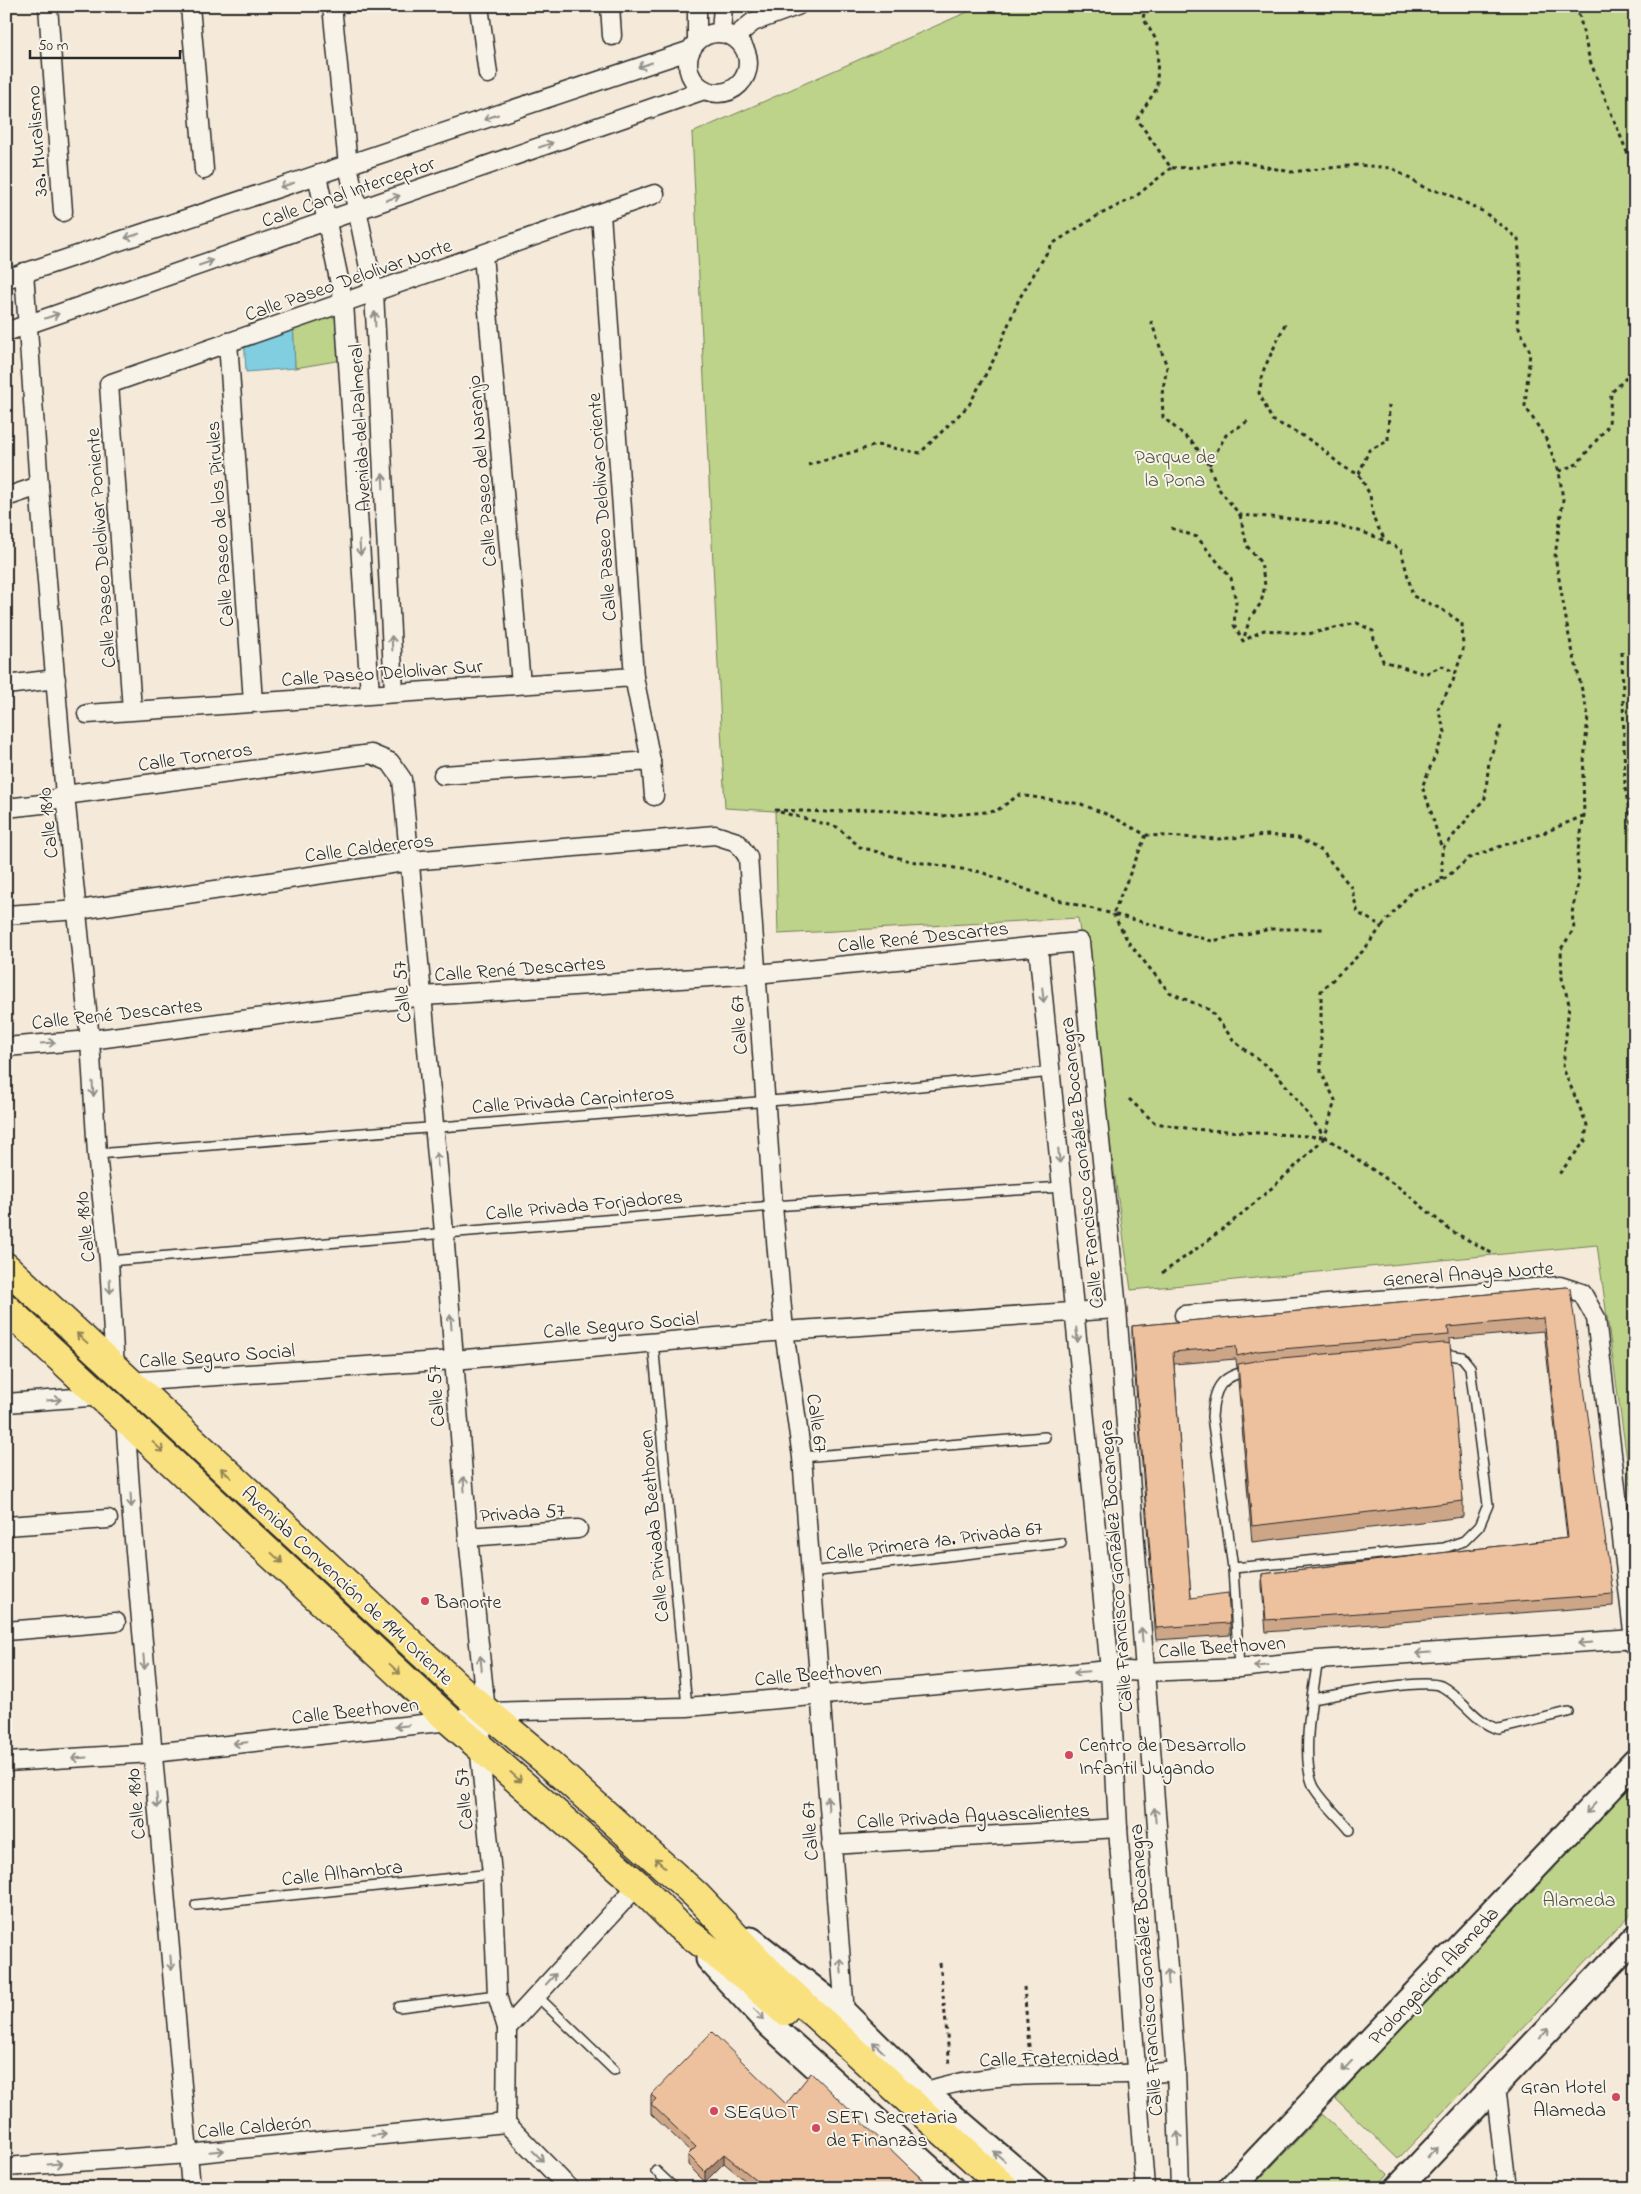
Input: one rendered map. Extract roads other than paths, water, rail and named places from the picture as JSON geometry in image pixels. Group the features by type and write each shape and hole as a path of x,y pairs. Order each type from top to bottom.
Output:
{"main road":[{"name":"Avenida Convención de 1914 Oriente","path":"6,1267 486,1712 545,1760 696,1896 845,2014 924,2092 1036,2188"},
{"name":"Avenida Convención de 1914 Oriente","path":"6,1308 125,1416 450,1721 479,1744 638,1885 679,1926 770,2025 951,2188"},
{"name":"Prolongación Alameda","path":"1231,2188 1631,1768"},
{"name":"Avenida Convención de 1914 Oriente","path":"696,1896 756,1972 976,2188"},
{"name":"Avenida Convención de 1914 Oriente","path":"679,1926 756,1972 1005,2188"},
{"path":"1398,2188 1635,1938"}],"street":[{"name":"3a. Muralismo","path":"48,6 63,212"},
{"path":"190,6 204,170"},
{"name":"Avenida del Palmeral","path":"332,6 348,165 374,292 394,692"},
{"path":"479,6 488,74"},
{"path":"610,6 612,36"},
{"path":"698,6 694,45 688,68 696,85 714,94 729,91 742,83 747,74 749,64 747,53 742,44 728,35 723,6"},
{"path":"694,45 706,35 728,35 753,22 797,6"},
{"name":"Calle Canal Interceptor","path":"6,279 348,165 694,45"},
{"name":"Calle Canal Interceptor","path":"6,332 704,90"},
{"name":"Avenida del Palmeral","path":"318,175 344,303 370,694"},
{"name":"Calle Paseo Delolivar Norte","path":"109,384 655,194"},
{"name":"Calle Paseo Delolivar Oriente","path":"601,214 634,677 651,760 654,796"},
{"name":"Calle Paseo del Naranjo","path":"483,255 522,684"},
{"name":"Calle 1810","path":"24,272 39,486 65,795 79,910 97,1154 122,1376"},
{"name":"Calle Paseo de los Pirules","path":"228,342 253,702"},
{"name":"Calle Paseo Delolivar Poniente","path":"109,384 132,710"},
{"path":"6,497 39,486"},
{"name":"Calle Paseo Delolivar Sur","path":"87,714 634,677"},
{"path":"6,684 56,679"},
{"name":"Calle Torneros","path":"6,808 42,804 65,795 371,754 390,762"},
{"path":"443,775 651,760"},
{"name":"Calle 57","path":"390,762 402,779 412,861 468,1537 486,1712 479,1744 492,1874 497,1995 507,2028 506,2123"},
{"name":"Calle Caldereros","path":"6,915 79,910 412,861 715,835 737,842"},
{"name":"Calle 67","path":"737,842 748,857 765,1102 784,1331 802,1457 845,2014"},
{"name":"Calle René Descartes","path":"6,1047 90,1040 423,996 756,974 1080,942"},
{"name":"Calle Francisco González Bocanegra","path":"1080,942 1117,1309 1176,2071 1180,2188"},
{"name":"Calle Francisco González Bocanegra","path":"1038,946 1110,1670 1118,1828 1145,2188"},
{"name":"General Anaya Norte","path":"1184,1315 1560,1286 1582,1294 1596,1318 1634,1640"},
{"name":"Calle Seguro Social","path":"122,1376 454,1360 784,1331 1117,1309"},
{"path":"6,1403 103,1396"},
{"name":"Calle 1810","path":"125,1416 190,2188"},
{"path":"6,1526 108,1519"},
{"name":"Privada 57","path":"468,1537 578,1529"},
{"path":"6,1632 116,1622"},
{"name":"Calle Beethoven","path":"6,1762 152,1753 450,1721 486,1712 687,1707 1110,1670 1144,1672 1239,1668 1318,1660 1634,1640"},
{"name":"Calle Privada Aguascalientes","path":"831,1845 1118,1828"},
{"path":"507,2028 638,1885"},
{"name":"Calle Fraternidad","path":"924,2092 952,2082 1032,2076 1137,2075 1176,2071"},
{"path":"1494,2086 1507,2188"},
{"path":"506,2123 569,2188"},
{"name":"Calle Calderón","path":"6,2168 188,2154 506,2123"}],"lane":[{"name":"Calle Privada Carpinteros","path":"97,1154 765,1102 1051,1072"},
{"name":"Calle Privada Forjadores","path":"109,1261 774,1206 1062,1187"},
{"name":"Calle Privada Beethoven","path":"653,1342 687,1707"},
{"path":"1233,1568 1444,1548 1464,1541 1480,1526 1488,1504 1470,1367 1462,1357 1444,1353 1434,1354"},
{"path":"1239,1668 1233,1568 1212,1417 1214,1397 1222,1382 1235,1373 1259,1370"},
{"path":"802,1457 1045,1437"},
{"name":"Calle Primera 1a. Privada 67","path":"810,1572 1062,1543"},
{"path":"1318,1660 1312,1698 1307,1760 1315,1789 1350,1830"},
{"path":"1312,1698 1432,1682 1452,1693 1490,1727 1499,1729 1568,1712"},
{"name":"Calle Alhambra","path":"196,1904 492,1874"},
{"path":"400,2007 497,1995"},
{"path":"536,1995 614,2070"},
{"path":"656,2171 674,2188"}],"water":[{"path":"293,321 295,368 246,372 244,337"}],"place":[{"name":"Banorte","path":"425,1601"},
{"name":"Centro de Desarrollo Infantil Jugando","path":"1069,1755"},
{"name":"Gran Hotel Alameda","path":"1616,2097"},
{"name":"SEGUOT","path":"714,2111"},
{"name":"SEFI Secretaria de Finanzas","path":"816,2128"}],"park label":[{"name":"Parque de la Pona","path":"1175,468"},
{"name":"Alameda","path":"1579,1899"}]}
